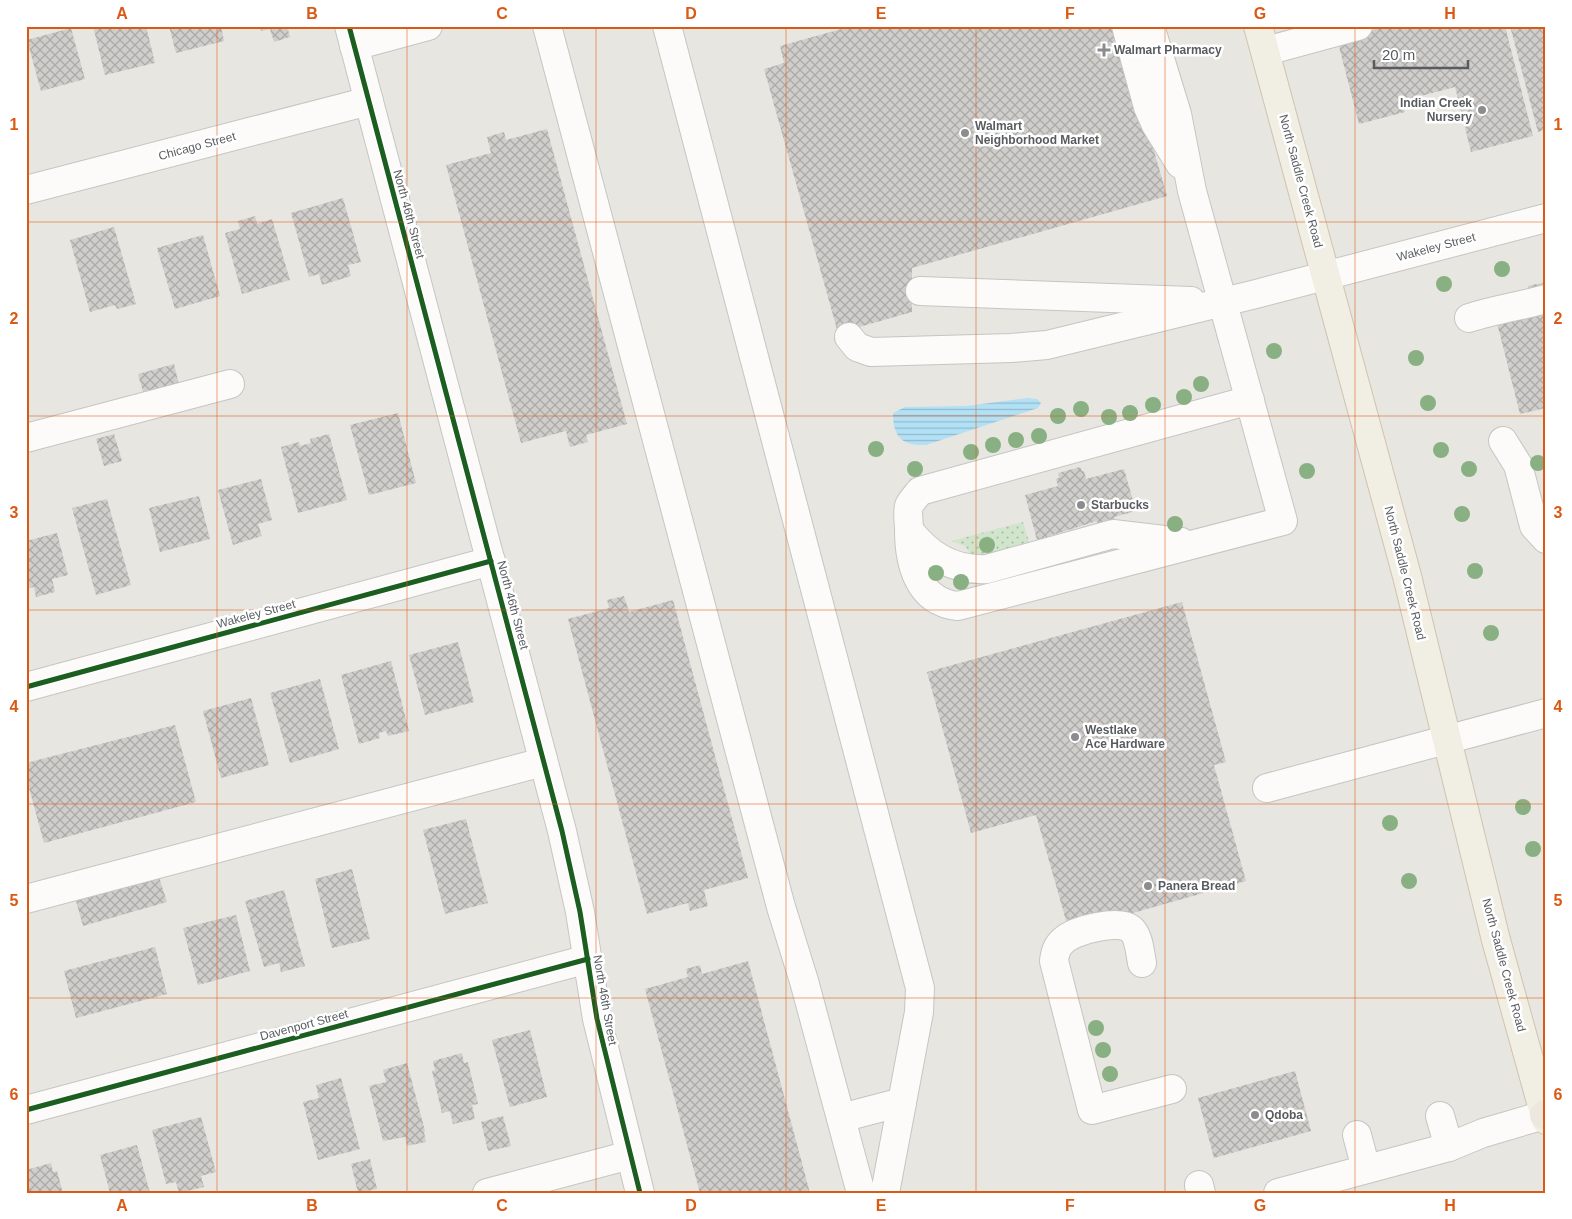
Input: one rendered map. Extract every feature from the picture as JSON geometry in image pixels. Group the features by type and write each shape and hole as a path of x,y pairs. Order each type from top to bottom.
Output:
{"main road":[{"name":"North Saddle Creek Road","path":"1262,38 1407,576 1497,945 1545,1116"}],"street":[{"path":"351,36 428,26"},
{"path":"547,26 781,907 804,981 861,1193"},
{"path":"667,26 920,988 919,1012 886,1193"},
{"path":"1126,26 1150,112 1190,180"},
{"path":"1150,26 1177,114 1190,180 1223,302 1250,400 1283,521 958,606 946,605 933,596 922,586 913,570 909,545 908,507 920,491 1250,400"},
{"path":"1262,38 1358,26"},
{"name":"North 46th Street","path":"351,36 491,561 574,882 597,1019 640,1193"},
{"name":"Chicago Street","path":"26,190 369,101"},
{"name":"Wakeley Street","path":"848,337 857,347 871,352 1033,346 1075,339 1546,218"},
{"path":"1546,286 1513,295 1479,315 1546,299"},
{"path":"920,291 1223,302"},
{"path":"26,438 230,384"},
{"path":"1503,441 1518,465 1534,526 1546,539"},
{"path":"909,530 918,542 935,556 972,570 987,569 1113,534 1193,544"},
{"name":"Wakeley Street","path":"26,687 491,561"},
{"path":"1268,788 1546,713"},
{"path":"26,899 543,762"},
{"path":"1142,963 1133,931 1126,926 1116,924 1072,935 1064,940 1056,949 1054,960 1092,1110 1172,1089"},
{"name":"Davenport Street","path":"28,1103 588,959"},
{"path":"841,1118 902,1102"},
{"path":"1440,1116 1449,1148"},
{"path":"1278,1193 1334,1185 1366,1169 1449,1148 1483,1133 1545,1116"},
{"path":"1357,1135 1366,1169"},
{"path":"487,1193 630,1155"}],"green space":[{"path":"1023,522 1031,548 983,561 971,555 965,546 951,541"}],"water":[{"path":"1028,398 1037,399 1041,403 1038,408 926,445 905,442 897,434 893,421 893,413 905,407 966,406"}],"building":[{"path":"93,26 146,26 155,63 105,75"},
{"path":"169,26 221,26 224,41 176,53"},
{"path":"260,26 287,26 290,37 274,42 270,29 261,31"},
{"name":"Walmart Neighborhood Market","path":"852,26 1118,26 1167,196 912,268 912,312 838,333 764,69 784,63 780,46"},
{"path":"1387,26 1505,26 1533,136 1471,152 1455,87 1402,101 1405,112 1359,124 1337,39"},
{"path":"1510,26 1546,26 1546,129 1538,132"},
{"path":"71,28 85,79 41,91 27,40"},
{"path":"547,129 627,424 586,435 588,442 570,447 566,431 521,443 446,165 491,153 487,137 504,132 506,140"},
{"path":"343,198 361,262 348,265 351,276 322,285 319,274 309,277 291,213"},
{"path":"255,216 257,224 272,219 290,280 242,294 225,233 240,229 238,221"},
{"path":"114,227 136,304 117,309 115,305 90,312 70,240"},
{"path":"203,235 220,296 175,309 157,248"},
{"path":"1546,282 1546,408 1520,414 1496,319 1533,309 1528,286"},
{"path":"174,364 179,385 144,395 138,374"},
{"path":"398,413 416,483 369,495 350,425"},
{"path":"114,434 122,461 104,466 96,439"},
{"path":"329,434 347,500 298,513 281,447 299,442 300,446 311,443 310,439"},
{"name":"Starbucks","path":"1080,467 1084,471 1086,479 1124,469 1136,511 1114,517 1116,523 1098,527 1097,521 1037,540 1025,495 1058,486 1056,479 1059,478 1058,473"},
{"path":"261,479 272,520 258,524 262,536 233,545 218,490"},
{"path":"199,496 210,539 160,552 149,508"},
{"path":"107,499 131,585 96,595 72,508"},
{"path":"57,533 68,575 52,579 55,592 36,597 34,587 26,589 26,541"},
{"path":"624,596 629,612 673,600 748,878 704,890 708,906 690,911 688,903 647,914 568,619 609,608 607,600"},
{"name":"Westlake Ace Hardware","path":"1182,602 1226,762 1214,765 1246,881 1069,931 1036,815 971,833 927,672"},
{"path":"458,642 474,702 425,715 409,655"},
{"path":"391,661 409,731 388,736 386,731 379,733 380,738 359,744 341,675"},
{"path":"320,679 339,749 290,763 270,693"},
{"path":"251,698 269,765 221,778 203,711"},
{"path":"175,725 196,802 44,843 26,777 26,763"},
{"path":"466,819 488,903 445,914 423,830"},
{"path":"352,869 370,939 332,948 315,879"},
{"path":"157,871 167,902 83,926 74,894"},
{"path":"284,890 305,966 281,972 279,963 264,967 245,901"},
{"path":"236,915 250,971 198,985 183,928"},
{"path":"155,947 167,994 76,1018 64,971"},
{"path":"748,961 810,1193 700,1193 645,989 688,977 686,969 700,965 702,974"},
{"path":"530,1030 547,1097 510,1107 492,1040"},
{"path":"462,1053 464,1063 468,1062 478,1104 472,1105 475,1119 453,1124 450,1111 442,1113 432,1071 435,1070 433,1061"},
{"path":"407,1063 425,1131 426,1142 407,1146 405,1137 383,1141 369,1086 386,1082 383,1070"},
{"name":"Qdoba","path":"1295,1071 1311,1131 1214,1158 1198,1098"},
{"path":"341,1078 360,1149 318,1160 303,1102 319,1098 316,1085"},
{"path":"503,1116 511,1146 488,1151 481,1122"},
{"path":"201,1117 216,1172 201,1176 204,1187 179,1193 176,1182 166,1184 152,1130"},
{"path":"137,1145 150,1193 110,1193 100,1155"},
{"path":"370,1159 377,1189 358,1193 351,1164"},
{"path":"51,1163 53,1172 57,1171 63,1193 26,1193 26,1170"}],"cycle path":[{"path":"349,26 562,831 580,912 597,1019 640,1193"},
{"path":"26,687 491,561"},
{"path":"26,1110 588,959"}],"place":[{"name":"Walmart Pharmacy","path":"1104,50"},
{"name":"Indian Creek Nursery","path":"1482,110"},
{"name":"Walmart Neighborhood Market","path":"965,133"},
{"name":"Starbucks","path":"1081,505"},
{"name":"Westlake Ace Hardware","path":"1075,737"},
{"name":"Panera Bread","path":"1148,886"},
{"name":"Qdoba","path":"1255,1115"}]}
